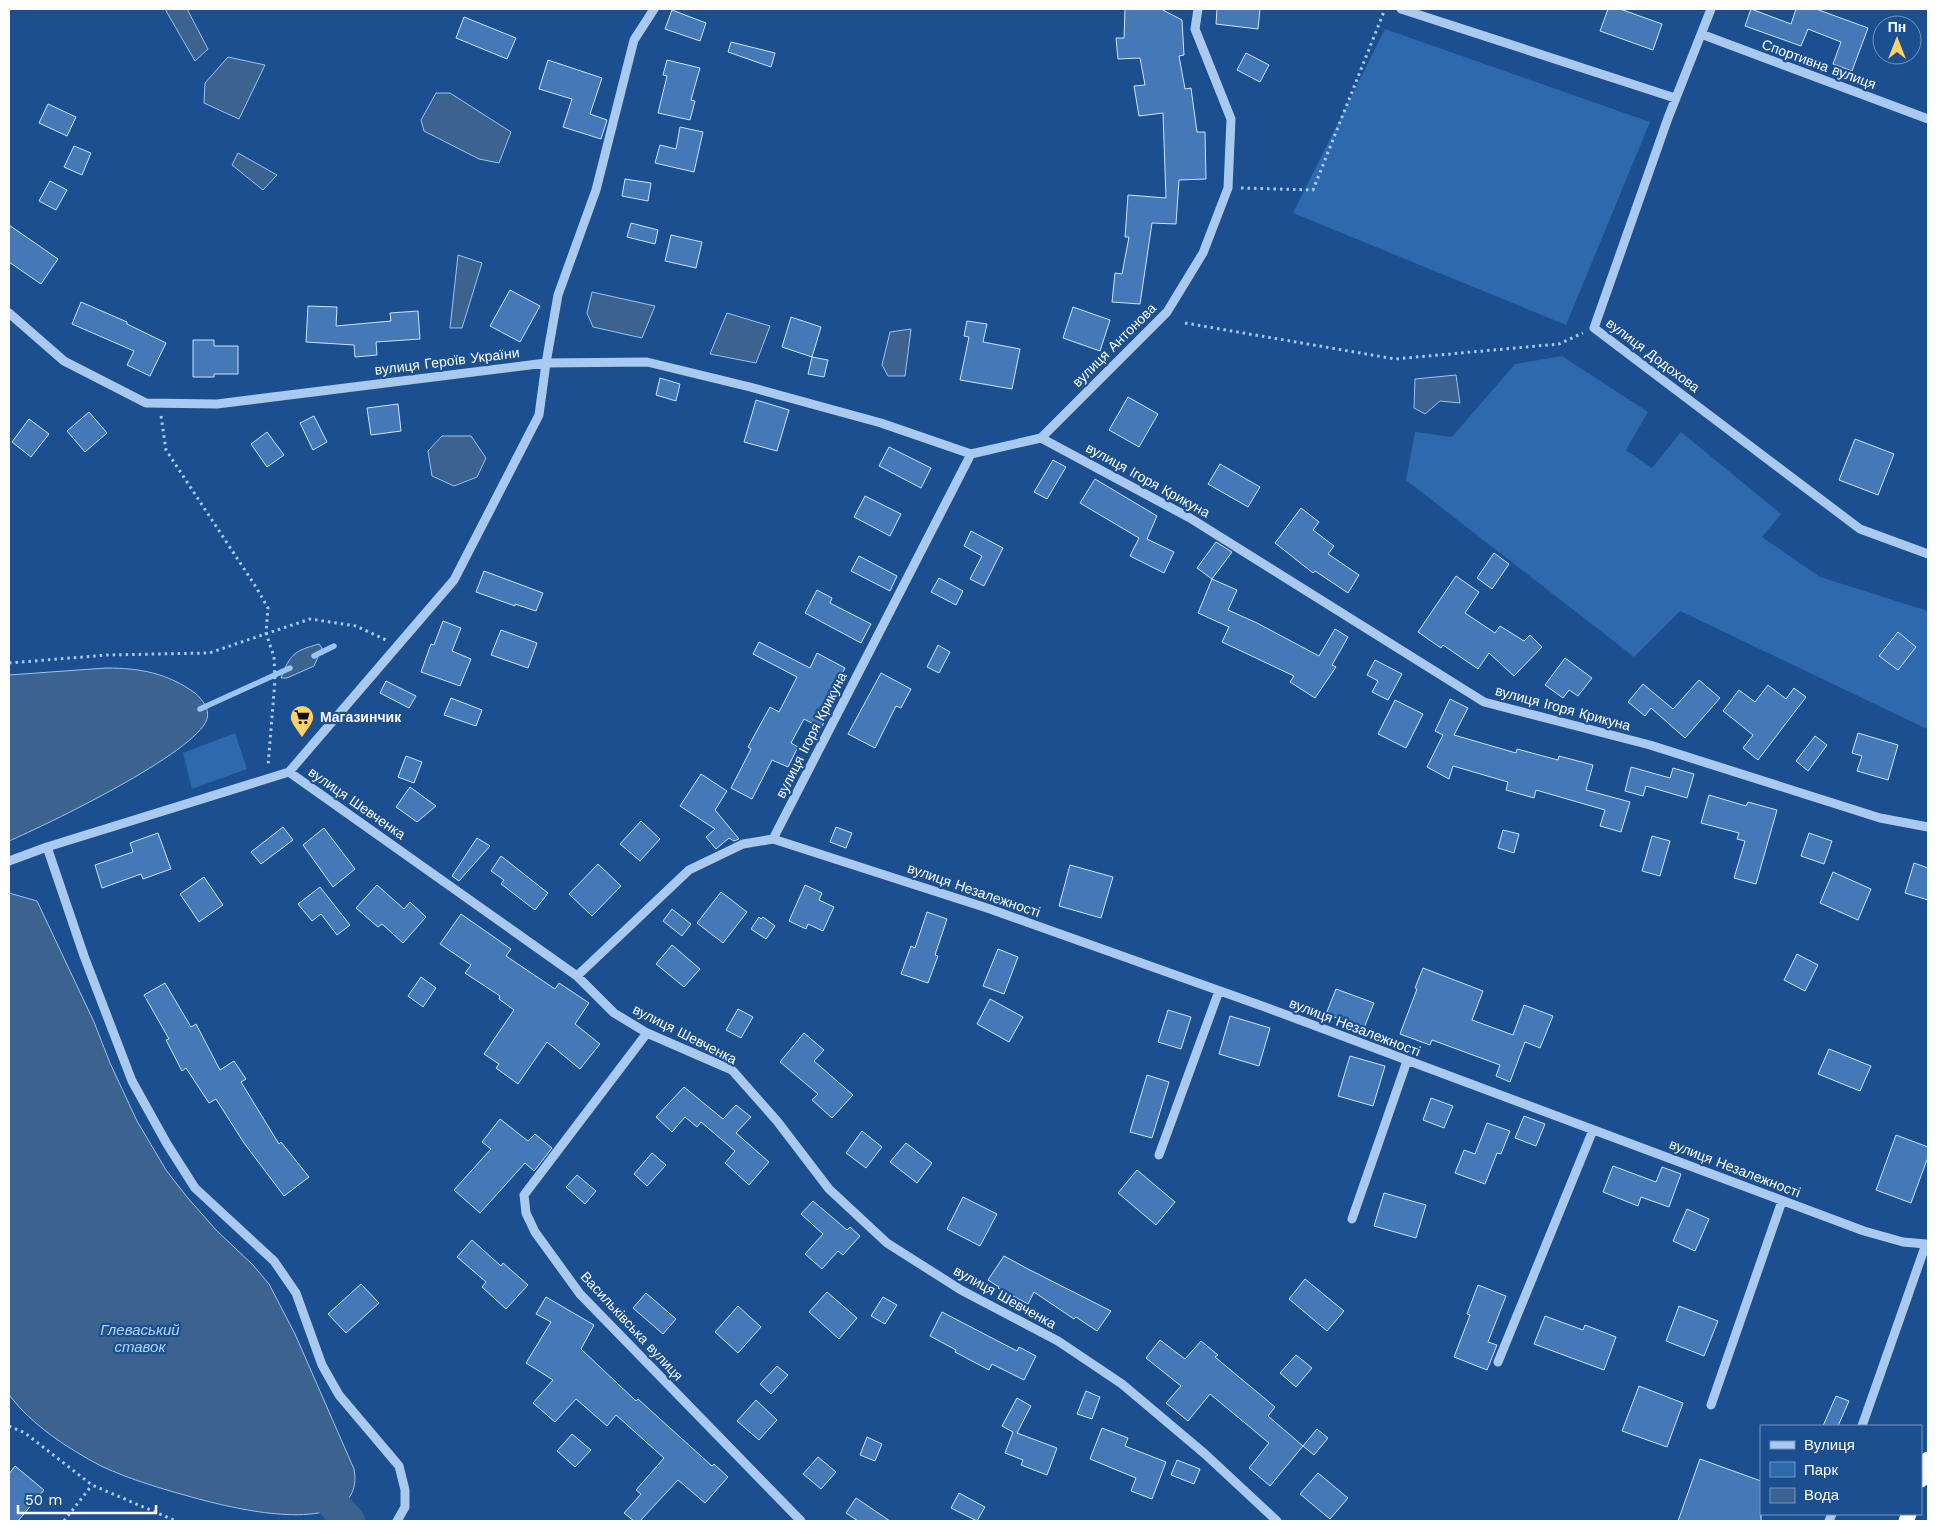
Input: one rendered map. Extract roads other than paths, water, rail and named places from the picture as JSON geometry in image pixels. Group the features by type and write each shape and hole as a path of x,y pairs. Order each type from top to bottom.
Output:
{"highway":[{"path":"1922,1477 1928,1459"}],"street":[{"path":"289,772 454,580 539,415 558,295 596,190 634,40 654,9"},
{"name":"вулиця Антонова","path":"1041,438 1167,312 1203,253 1228,188 1232,119 1195,29 1198,9"},
{"path":"1400,9 1675,98"},
{"name":"вулиця Додохова","path":"1711,9 1675,98 1594,328 1860,529 1928,554"},
{"name":"Спортивна вулиця","path":"1701,34 1928,119"},
{"name":"вулиця Героїв України","path":"9,313 64,361 146,403 217,404 546,363 647,362 750,387 881,423 971,454"},
{"path":"971,454 1041,438"},
{"name":"вулиця Ігоря Крикуна","path":"1041,438 1190,518 1484,702 1650,745 1880,818 1928,827"},
{"name":"вулиця Ігоря Крикуна","path":"773,839 971,454"},
{"name":"вулиця Шевченка","path":"9,862 47,847 289,772 577,976 614,1012 647,1033 732,1070 777,1120 829,1189 887,1243 961,1290 1058,1341 1122,1384 1205,1454 1277,1521"},
{"path":"577,976 689,870 743,844 773,839"},
{"name":"вулиця Незалежності","path":"773,839 990,909 1218,991 1864,1231 1903,1242 1928,1245"},
{"path":"47,847 87,965 132,1081 167,1144 195,1188 274,1261 296,1293 322,1365 339,1395 399,1466 406,1490 405,1507 397,1521"},
{"path":"1158,1155 1218,991"},
{"name":"Васильківська вулиця","path":"647,1033 524,1196 526,1213 535,1232 580,1294 800,1521"},
{"path":"1352,1219 1406,1061"},
{"path":"1498,1362 1593,1130"},
{"path":"1711,1405 1782,1201"},
{"path":"1862,1425 1928,1245"}],"water":[{"path":"165,9 187,9 208,49 195,61"},
{"path":"228,57 265,65 239,119 204,103 205,83"},
{"path":"436,93 450,93 511,132 499,163 479,159 424,131 421,120"},
{"path":"238,153 277,175 263,190 232,165"},
{"path":"458,255 482,263 462,328 450,328"},
{"path":"592,292 655,306 642,338 593,327 587,313"},
{"path":"727,313 770,326 756,363 710,354"},
{"path":"911,329 905,376 888,376 882,365 890,332"},
{"path":"1456,375 1460,403 1440,401 1425,414 1414,408 1415,379"},
{"path":"442,436 471,436 486,458 477,477 454,486 432,476 428,451"},
{"path":"319,644 322,648 314,666 287,678 281,678 287,664 294,655"},
{"path":"106,668 130,669 153,673 185,686 205,704 208,715 207,719 197,733 177,750 149,768 118,787 9,841 9,675"},
{"name":"Глеваський ставок","path":"9,893 37,901 94,1022 110,1063 137,1121 166,1170 216,1230 253,1265 269,1284 295,1334 354,1469 355,1481 353,1491 349,1498 336,1508 319,1513 298,1515 253,1511 195,1498 135,1480 101,1466 63,1444 29,1417 9,1395"}],"waterway":[{"path":"314,656 334,646"},
{"path":"200,709 290,668"},
{"path":"308,1477 349,1521"}],"place":[{"name":"Магазинчик","path":"302,738"}]}
